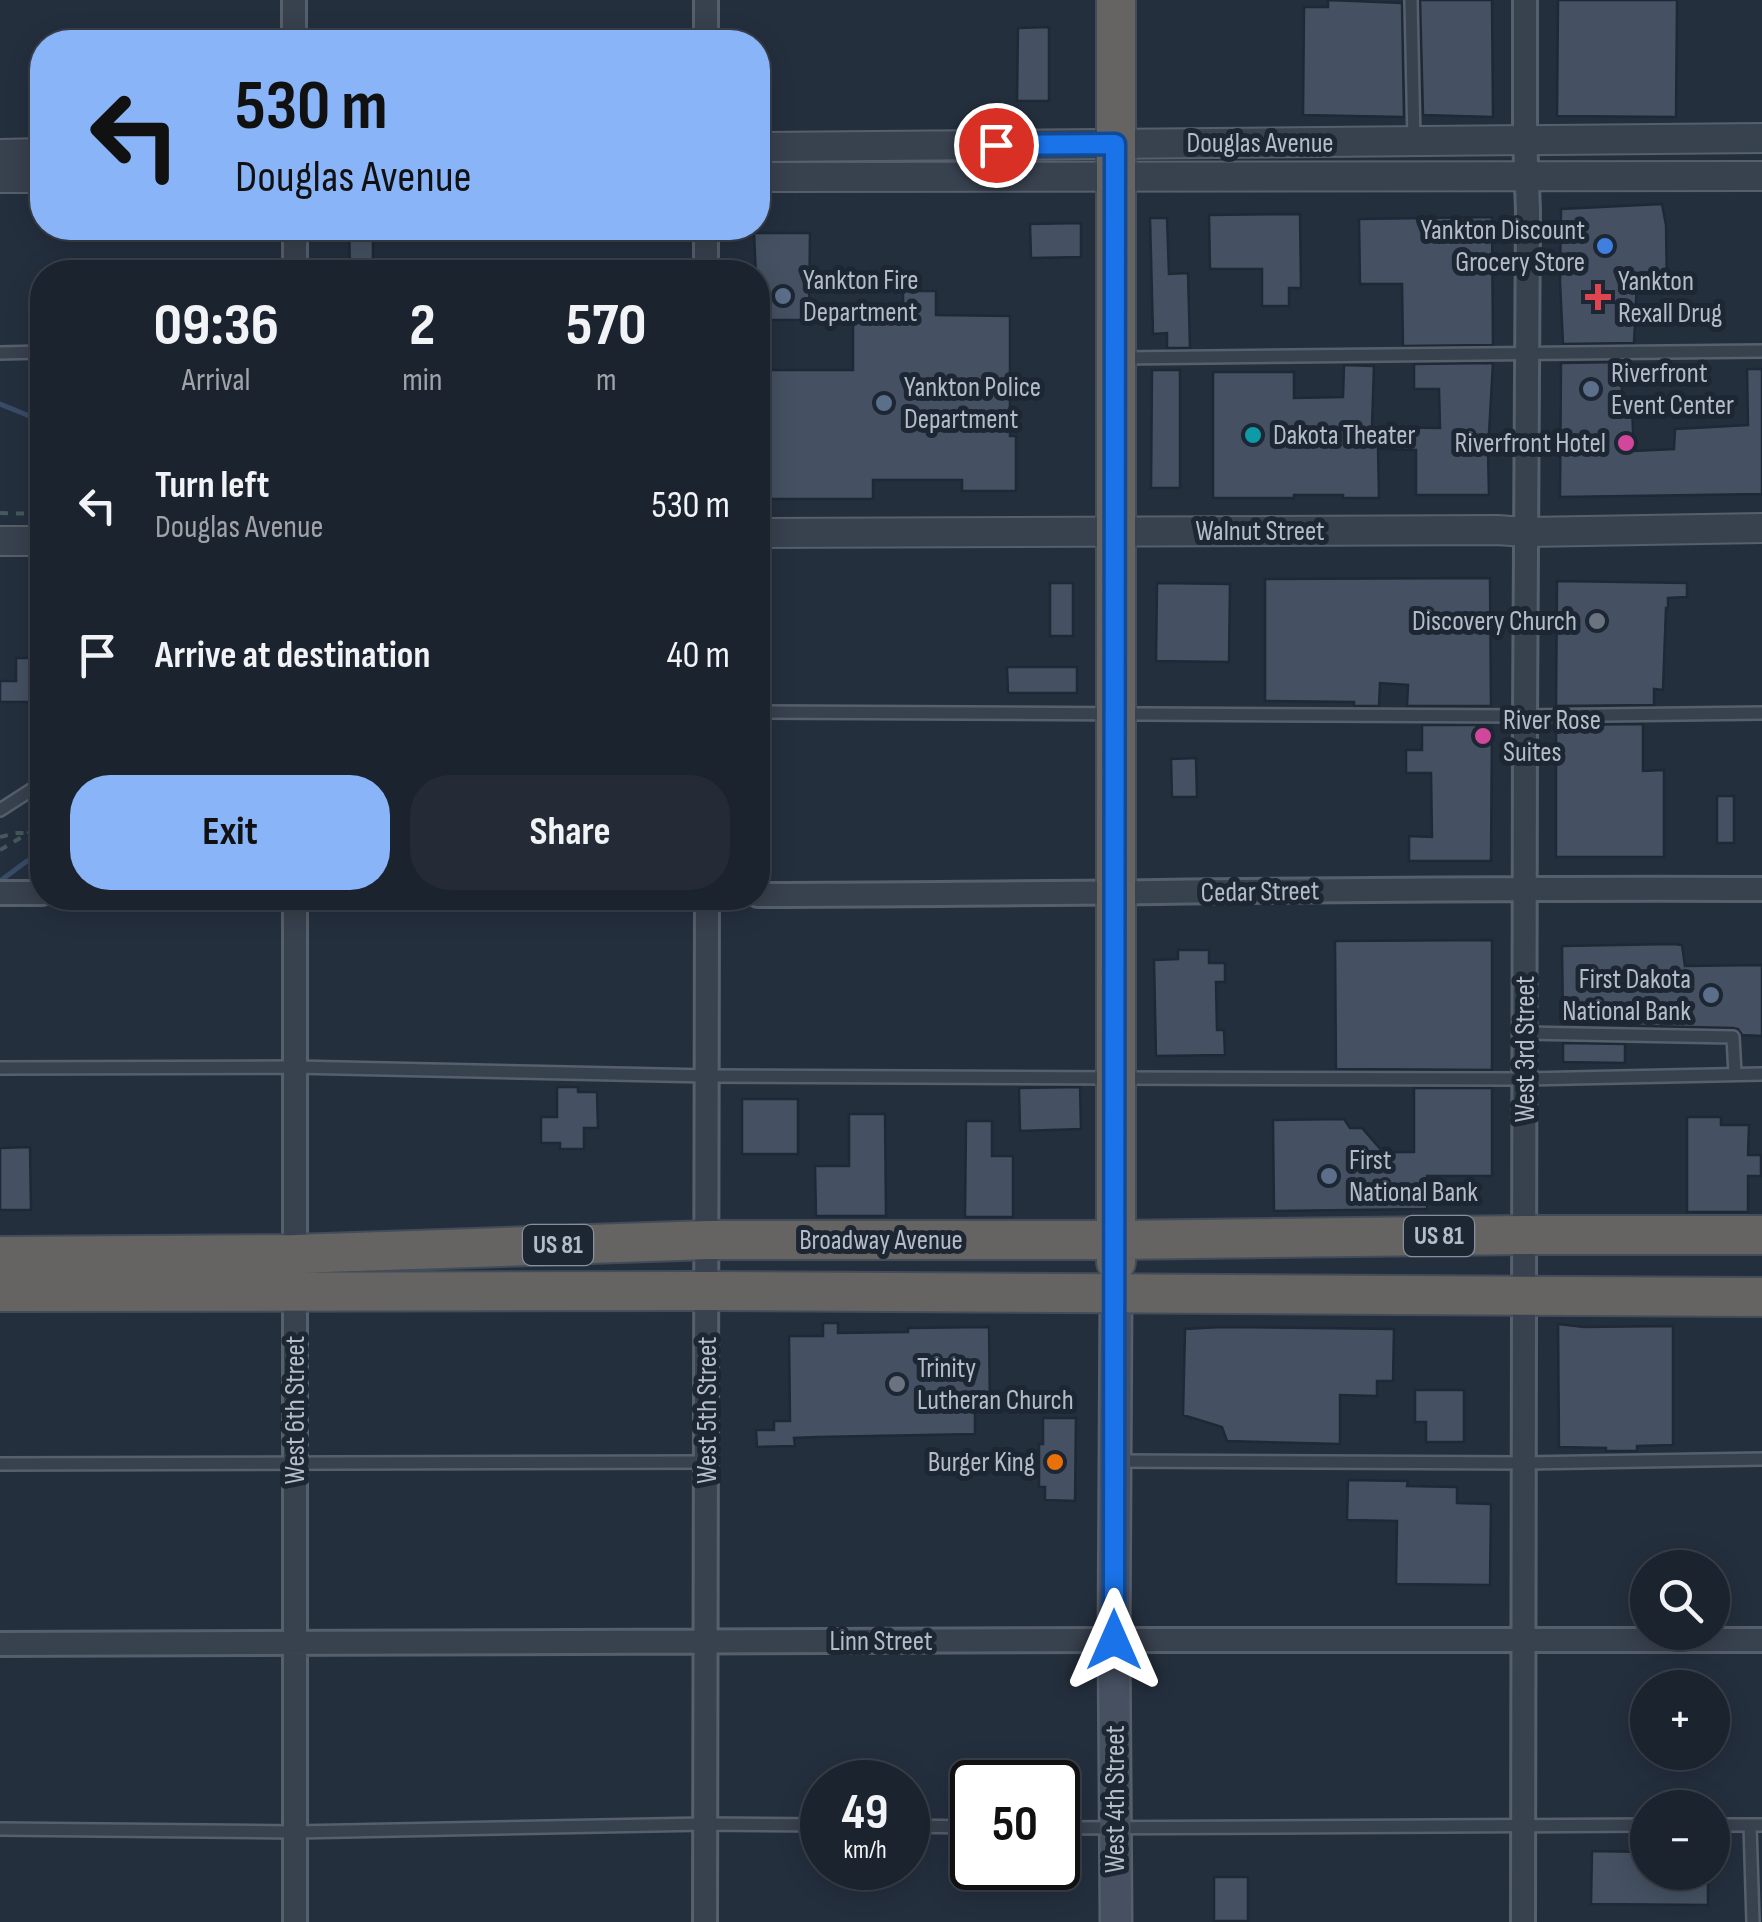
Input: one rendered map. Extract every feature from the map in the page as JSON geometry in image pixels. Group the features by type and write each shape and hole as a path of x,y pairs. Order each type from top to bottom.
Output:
{"highway":[{"name":"West 4th Street","path":"1116,0 1116,1295"},
{"name":"Broadway Avenue","path":"0,1256 295,1254 708,1240 1762,1235"},
{"name":"Broadway Avenue","path":"0,1292 1762,1296"}],"main road":[{"name":"West 4th Street","path":"1116,1295 1116,1922"}],"street":[{"path":"294,0 294,30"},
{"path":"706,0 706,30"},
{"name":"West 3rd Street","path":"1523,1922 1525,0"},
{"name":"Douglas Avenue","path":"770,176 1414,142 1762,138"},
{"name":"Douglas Avenue","path":"770,147 1527,176 1762,176"},
{"path":"0,154 30,153"},
{"path":"0,178 30,178"},
{"name":"Walnut Street","path":"770,533 1762,528"},
{"path":"0,541 30,540"},
{"name":"Cedar Street","path":"770,895 1762,889"},
{"name":"West 6th Street","path":"295,910 295,1922"},
{"name":"West 5th Street","path":"705,1922 707,910"},
{"name":"Linn Street","path":"0,1644 1762,1640"}],"lane":[{"path":"1411,0 1414,142"},
{"path":"0,352 30,352"},
{"path":"1116,358 1762,352"},
{"path":"770,712 1525,716 1762,713"},
{"path":"0,810 30,791"},
{"path":"1525,1033 1733,1037 1735,1074"},
{"path":"0,1068 295,1066 708,1076 1116,1078 1524,1079 1762,1074"},
{"path":"1114,1461 1524,1463 1762,1458"},
{"path":"0,1464 706,1462"},
{"path":"1730,1825 1756,1825 1753,1922"},
{"path":"0,1829 295,1832 800,1826"},
{"path":"1080,1828 1630,1826"}],"path":[{"path":"0,513 30,514"},
{"path":"0,837 30,834"},
{"path":"0,850 30,834"}],"building":[{"path":"1328,0 1402,3 1404,117 1303,115 1304,7 1328,7"},
{"path":"1420,0 1492,0 1493,117 1423,115"},
{"path":"1558,0 1677,0 1676,117 1557,116"},
{"path":"1049,27 1049,101 1017,101 1018,28"},
{"path":"1662,204 1667,290 1637,282 1634,343 1563,344 1561,209"},
{"path":"1300,214 1301,288 1289,288 1289,306 1262,306 1262,269 1210,269 1209,215"},
{"path":"1492,217 1493,345 1403,346 1402,284 1360,284 1359,219"},
{"path":"1150,218 1167,218 1169,274 1188,273 1190,348 1167,348 1167,333 1153,334"},
{"path":"1081,223 1081,257 1031,258 1030,224"},
{"name":"Yankton Fire Department","path":"770,233 810,233 809,320 770,320 770,260 755,260 754,240 770,240"},
{"path":"349,240 373,240 373,260 350,260"},
{"name":"Yankton Police Department","path":"903,291 936,291 936,315 1010,316 1010,436 1016,436 1016,491 962,491 962,480 873,480 873,499 770,499 770,370 853,370 853,320 868,320 868,313 903,313"},
{"path":"1623,362 1621,407 1632,408 1634,451 1674,449 1675,429 1748,425 1747,369 1762,369 1762,494 1560,497 1561,363"},
{"path":"1493,363 1489,495 1416,495 1416,450 1378,449 1379,498 1213,498 1213,372 1294,372 1294,398 1343,397 1344,365 1374,366 1372,427 1440,428 1439,389 1414,389 1414,364"},
{"path":"1152,370 1180,370 1180,488 1151,488"},
{"path":"1490,578 1491,706 1407,706 1408,685 1380,683 1379,706 1265,701 1265,579"},
{"path":"1557,581 1687,583 1687,597 1668,598 1663,690 1654,689 1654,705 1556,706"},
{"path":"1050,583 1073,583 1073,636 1050,636"},
{"path":"1157,583 1230,584 1229,662 1156,661"},
{"path":"16,658 30,658 30,702 0,702 0,681 16,681"},
{"path":"1007,667 1077,667 1077,693 1008,693"},
{"path":"1643,724 1643,771 1664,770 1664,857 1556,857 1556,725"},
{"path":"1422,725 1492,725 1491,861 1409,861 1409,836 1432,837 1431,773 1406,773 1406,750 1422,750"},
{"path":"1196,758 1197,797 1172,797 1171,759"},
{"path":"1717,796 1734,796 1734,843 1717,843"},
{"path":"1492,940 1492,1070 1336,1069 1335,941"},
{"path":"1682,945 1685,966 1762,965 1762,1036 1742,1035 1733,1028 1563,1024 1562,946"},
{"path":"1178,950 1209,950 1209,963 1225,963 1225,982 1216,982 1217,1030 1224,1030 1225,1055 1156,1056 1154,960 1178,959"},
{"path":"1563,1043 1625,1044 1625,1063 1563,1062"},
{"path":"557,1087 597,1092 598,1128 584,1128 584,1149 560,1149 560,1143 541,1143 541,1117 557,1117"},
{"path":"1080,1087 1081,1129 1020,1131 1019,1088"},
{"path":"1414,1088 1492,1088 1492,1176 1427,1176 1427,1209 1274,1211 1273,1120 1344,1119 1350,1128 1362,1128 1383,1152 1414,1152"},
{"path":"742,1099 798,1099 798,1154 742,1154"},
{"path":"849,1114 885,1114 886,1216 816,1216 815,1166 849,1166"},
{"path":"1687,1117 1721,1117 1721,1125 1749,1125 1748,1155 1761,1155 1761,1176 1748,1176 1748,1212 1687,1212"},
{"path":"966,1121 992,1121 992,1156 1013,1156 1013,1217 965,1217"},
{"path":"30,1147 31,1210 0,1210 0,1148"},
{"path":"823,1323 838,1323 838,1333 989,1327 990,1409 975,1409 975,1434 794,1438 795,1446 757,1447 756,1430 774,1430 774,1421 790,1421 789,1336 823,1336"},
{"path":"1558,1324 1673,1326 1673,1445 1637,1446 1637,1451 1559,1447"},
{"path":"1185,1329 1394,1329 1393,1381 1377,1381 1377,1396 1340,1395 1340,1444 1227,1441 1222,1427 1183,1415"},
{"path":"1415,1390 1464,1390 1464,1442 1426,1442 1426,1422 1415,1422"},
{"path":"1043,1418 1076,1418 1075,1501 1045,1500 1045,1487 1039,1487"},
{"path":"1348,1480 1457,1487 1457,1503 1491,1504 1490,1585 1396,1584 1397,1521 1347,1520"},
{"path":"1592,1851 1630,1852 1630,1890 1708,1890 1708,1905 1591,1904"},
{"path":"1214,1877 1248,1877 1248,1921 1214,1921"}],"waterway":[{"path":"0,404 30,416"},
{"path":"0,881 30,860"}],"place":[{"name":"Yankton Discount Grocery Store","path":"1605,246"},
{"name":"Yankton Fire Department","path":"783,296"},
{"name":"Yankton Rexall Drug","path":"1598,297"},
{"name":"Riverfront Event Center","path":"1591,389"},
{"name":"Yankton Police Department","path":"884,403"},
{"name":"Dakota Theater","path":"1253,435"},
{"name":"Riverfront Hotel","path":"1626,443"},
{"name":"Discovery Church","path":"1597,621"},
{"name":"River Rose Suites","path":"1483,736"},
{"name":"First Dakota National Bank","path":"1711,995"},
{"name":"First National Bank","path":"1329,1176"},
{"name":"Trinity Lutheran Church","path":"897,1384"},
{"name":"Burger King","path":"1055,1462"}],"route":[{"path":"996,145 1115,144 1114,1640"}]}
